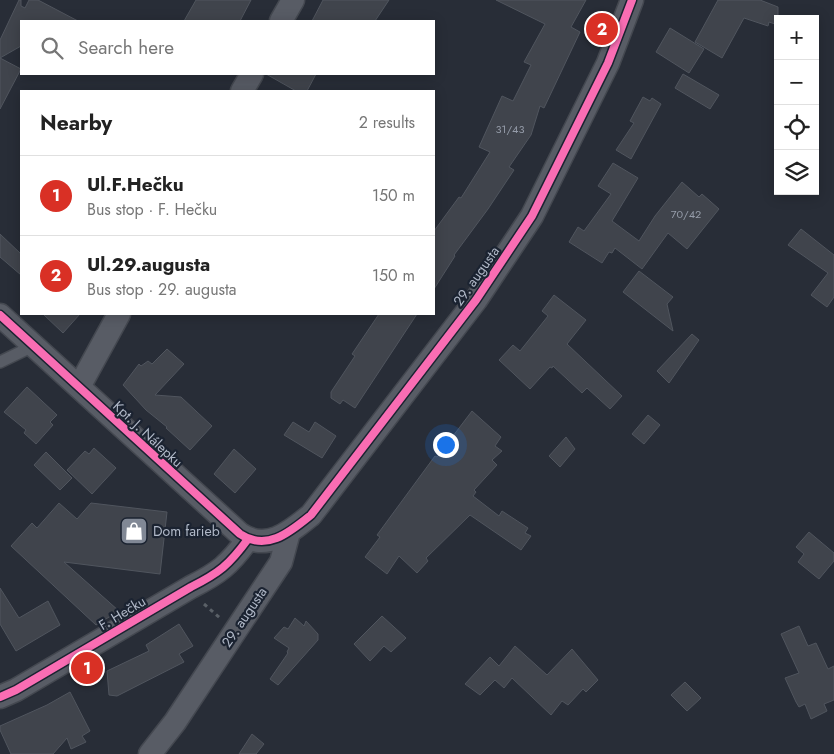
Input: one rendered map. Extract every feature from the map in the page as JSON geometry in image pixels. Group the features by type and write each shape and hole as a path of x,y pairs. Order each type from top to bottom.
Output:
{"street":[{"path":"282,20 293,0"},
{"name":"29. augusta","path":"150,754 175,722 281,562 289,532 311,515 476,300 532,216 608,63 632,0"},
{"path":"243,90 251,75"},
{"name":"Kpt. J. Nálepku","path":"0,315 222,518 248,539"},
{"path":"79,387 118,315"},
{"path":"248,539 268,542 289,532"},
{"name":"F. Hečku","path":"0,697 16,690 191,587 214,576 233,560 248,539"}],"lane":[{"path":"0,362 33,346"}],"building":[{"path":"19,0 21,0 21,6 25,8 29,0 38,0 76,20 20,20 20,47 0,58 0,40"},
{"path":"196,0 251,0 241,20 185,20"},
{"path":"323,0 389,0 376,20 313,20"},
{"path":"496,0 586,0 571,27 580,32 544,108 540,106 531,135 509,167 514,170 454,255 435,287 435,230 459,197 461,198 490,152 479,147 502,96 513,101 531,65 524,62 545,24"},
{"path":"718,0 760,0 778,7 778,15 774,15 774,24 769,22 768,26 744,18 722,58 695,42"},
{"path":"670,28 704,49 689,73 656,52"},
{"path":"0,58 20,68 20,71 0,109"},
{"path":"683,74 719,95 710,109 675,88"},
{"path":"268,75 315,75 308,90 294,90"},
{"path":"643,97 650,101 652,98 661,104 631,159 616,150 634,123 630,121"},
{"path":"613,163 638,178 612,221 639,241 655,216 682,182 699,197 702,194 719,209 687,249 668,233 642,269 615,248 612,253 609,252 602,263 569,242 578,227 584,231 611,194 598,186"},
{"path":"801,229 834,255 834,297 827,307 811,295 828,273 788,245"},
{"path":"0,234 20,253 20,274 0,257"},
{"path":"639,271 673,297 667,304 673,331 623,292"},
{"path":"554,295 586,320 567,344 622,396 610,409 587,388 582,393 553,366 530,389 499,360 513,345 520,351 548,316 542,311"},
{"path":"44,315 79,315 63,333"},
{"path":"378,315 416,315 355,408 343,400 340,404 331,398 331,392 355,356 352,354"},
{"path":"692,334 699,340 669,383 657,371"},
{"path":"167,349 184,364 155,395 181,397 212,426 190,450 167,427 146,410 123,385 139,364 141,366 148,361 152,364"},
{"path":"27,387 57,415 50,422 53,425 36,444 24,433 26,430 4,412"},
{"path":"472,411 501,437 495,446 502,451 492,460 497,465 474,490 476,492 473,496 499,516 502,511 528,528 525,533 531,536 521,550 470,515 426,558 428,561 417,573 399,556 387,574 365,557 380,537 377,535 435,456 437,457"},
{"path":"648,415 660,425 644,444 632,434"},
{"path":"293,422 309,432 315,422 336,436 322,458 284,435"},
{"path":"566,437 575,449 560,467 549,456"},
{"path":"94,448 116,468 92,494 67,470 85,451 89,454"},
{"path":"234,449 256,469 235,493 214,474"},
{"path":"46,452 72,478 60,490 34,465"},
{"path":"59,503 77,519 91,503 167,512 160,574 64,562 119,611 96,625 11,546 32,523 37,528"},
{"path":"809,532 834,553 834,561 819,579 798,562 804,554 796,547"},
{"path":"0,588 19,618 48,601 60,625 16,651 0,624"},
{"path":"382,616 406,638 391,652 384,646 370,661 354,644"},
{"path":"295,618 304,626 306,621 318,634 318,640 278,685 270,679 288,653 289,648 274,638 284,627 288,629"},
{"path":"179,624 193,646 179,654 184,662 117,696 109,695 107,671 149,651 146,645"},
{"path":"799,626 808,646 816,643 828,669 834,666 834,700 824,704 827,711 811,719 805,704 799,707 785,678 799,673 781,634"},
{"path":"515,646 547,675 572,649 598,680 586,692 583,689 568,705 562,701 551,715 512,678 504,688 495,680 480,695 465,684 490,657 499,666"},
{"path":"685,682 701,698 687,711 671,695"},
{"path":"70,692 90,731 82,736 86,742 71,749 67,738 53,754 11,754 0,726 47,705"},
{"path":"252,734 264,744 256,754 239,754"}],"cycle path":[{"path":"0,315 240,534 260,541 278,538 295,528 311,515 476,300 532,216 608,63 632,0"},
{"path":"0,697 16,690 209,577 229,562 248,539"}],"place":[{"name":"Ul.29.augusta","path":"602,29"},
{"name":"Dom farieb","path":"134,531"},
{"name":"Ul.F.Hečku","path":"87,668"}]}
